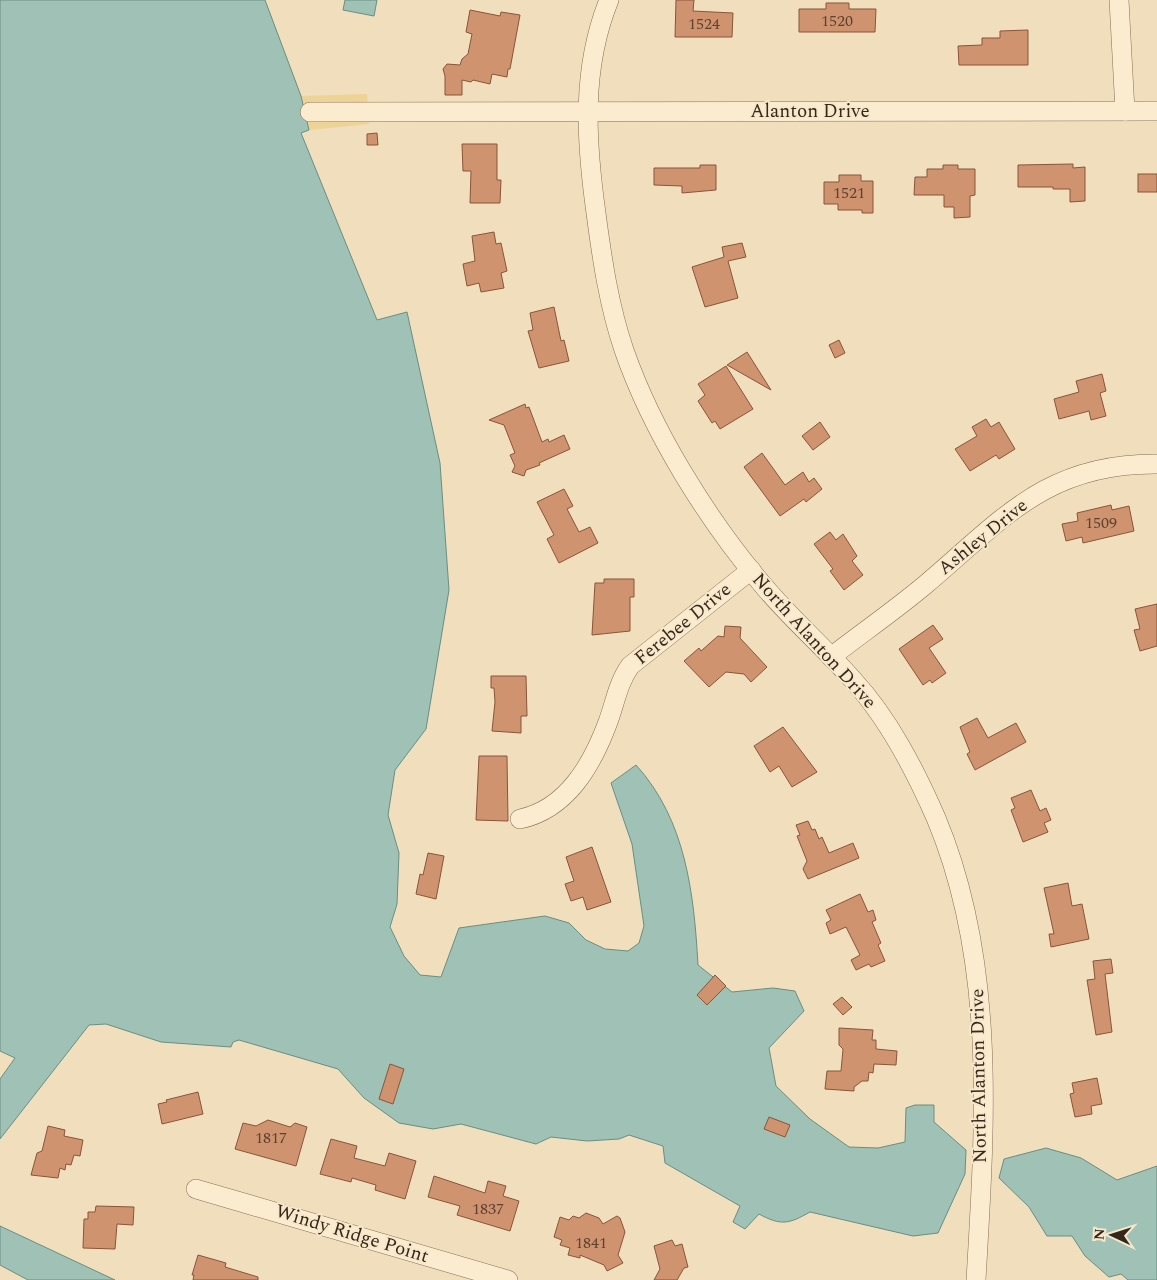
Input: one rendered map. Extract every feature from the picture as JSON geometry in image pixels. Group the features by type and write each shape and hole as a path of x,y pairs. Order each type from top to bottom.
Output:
{"street":[{"name":"North Alanton Drive","path":"609,0 594,45 587,110 590,170 599,237 608,286 624,352 664,439 686,476 751,570 793,619 831,657 872,703 913,771 949,851 964,900 977,981 982,1048 980,1198 976,1280"},
{"path":"1119,0 1125,111"},
{"name":"Alanton Drive","path":"310,112 462,110 1157,112"},
{"name":"Ashley Drive","path":"831,657 924,586 995,523 1045,488 1077,475 1112,468 1157,464"},
{"name":"Ferebee Drive","path":"520,819 544,812 569,792 600,742 618,688 630,666 751,570"},
{"name":"Windy Ridge Point","path":"196,1189 508,1280"}],"sand":[{"path":"367,94 369,124 309,130 301,96"}],"water":[{"path":"0,0 265,0 301,96 309,130 301,133 377,320 407,312 440,463 449,590 426,729 395,770 388,815 399,853 397,904 390,927 404,956 420,975 441,977 459,928 545,916 569,923 586,940 605,949 628,951 639,943 644,926 632,844 611,783 636,765 653,786 677,834 690,885 698,965 732,992 773,988 795,991 804,1011 769,1048 776,1086 810,1119 849,1147 878,1148 905,1142 906,1108 915,1105 934,1105 934,1122 966,1150 965,1174 938,1233 913,1236 810,1212 785,1222 779,1222 759,1214 745,1229 733,1222 740,1206 665,1163 663,1146 629,1135 619,1139 587,1141 551,1137 536,1144 461,1124 433,1129 399,1123 364,1098 338,1069 239,1040 233,1042 231,1047 161,1042 106,1024 89,1025 0,1139 0,1079 15,1058 0,1051"},
{"path":"345,0 377,0 374,16 343,10"},
{"path":"1046,1148 1081,1158 1117,1180 1157,1166 1157,1280 1128,1280 1121,1274 1109,1277 1085,1256 1072,1236 1047,1236 1029,1207 999,1178 1004,1159"},
{"path":"0,1226 115,1280 28,1280 0,1265"}],"building":[{"path":"676,0 694,0 693,11 733,13 732,37 675,37"},
{"path":"826,3 849,3 849,9 876,9 875,32 799,32 799,9 826,9"},
{"path":"470,10 500,16 501,12 520,15 510,69 508,69 507,77 492,74 490,84 473,80 471,82 462,80 462,95 445,95 443,69 447,64 460,65 462,59 468,54 472,34 466,32"},
{"path":"1028,30 1028,65 959,65 958,46 982,45 982,38 1000,38 1000,31"},
{"path":"377,133 378,145 367,145 367,134"},
{"path":"462,144 497,144 497,180 501,180 500,203 470,203 471,171 463,171"},
{"path":"1073,164 1073,168 1085,167 1085,201 1070,202 1070,189 1018,187 1018,165"},
{"path":"700,165 716,165 716,190 682,193 682,186 654,185 654,168 700,168"},
{"path":"943,165 958,165 958,169 975,169 975,195 970,196 970,217 954,218 954,207 944,207 944,195 914,195 915,177 927,177 927,169 943,169"},
{"path":"1138,174 1157,174 1157,192 1138,192"},
{"path":"839,175 861,175 861,181 873,181 873,213 862,213 862,210 838,210 838,204 824,204 824,182 839,182"},
{"path":"494,232 496,244 501,243 507,271 501,273 504,288 481,292 479,283 467,286 463,264 475,261 472,236"},
{"path":"742,243 746,257 728,261 738,298 705,307 692,267 724,257 722,247"},
{"path":"554,307 561,341 564,340 569,361 539,368 528,331 533,330 530,313"},
{"path":"839,340 845,353 835,358 829,345"},
{"path":"747,352 771,390 727,365"},
{"path":"726,366 753,409 720,429 715,421 712,423 698,401 705,395 698,384"},
{"path":"1102,374 1106,391 1100,393 1106,416 1091,420 1089,411 1059,419 1054,399 1079,392 1076,381"},
{"path":"525,404 526,408 529,407 542,442 548,439 549,442 564,435 570,449 539,463 540,465 526,470 524,476 512,472 515,466 510,455 515,453 504,425 489,420"},
{"path":"986,419 991,427 999,422 1015,449 999,459 996,455 970,471 955,449 977,436 972,427"},
{"path":"820,422 830,437 813,450 802,436"},
{"path":"762,453 785,485 803,472 809,482 814,478 822,489 806,502 804,499 780,516 744,467"},
{"path":"564,489 573,506 567,509 579,532 590,527 598,543 559,563 547,539 554,535 537,502"},
{"path":"1111,505 1112,510 1129,506 1134,531 1083,543 1082,537 1066,541 1062,524 1078,521 1077,513"},
{"path":"830,532 836,540 843,534 857,556 852,561 863,575 844,590 830,571 833,569 814,544"},
{"path":"604,579 634,579 634,597 630,597 630,631 592,635 595,583 604,583"},
{"path":"1157,604 1157,646 1140,651 1134,630 1140,629 1135,609"},
{"path":"933,625 943,639 929,648 946,673 932,683 930,680 923,685 899,649"},
{"path":"725,626 741,627 740,638 767,667 751,682 744,674 726,672 709,687 684,661 699,648 701,651 718,636 724,637"},
{"path":"491,676 526,676 527,716 521,716 521,733 492,731 495,702 494,688 491,688"},
{"path":"977,718 988,738 1016,723 1026,742 975,770 967,754 970,752 960,727"},
{"path":"783,727 817,772 792,787 779,766 770,772 754,746"},
{"path":"479,756 507,756 508,821 476,820"},
{"path":"1031,790 1040,811 1046,808 1051,820 1044,823 1048,832 1023,842 1011,810 1015,808 1011,798"},
{"path":"808,821 812,830 815,829 819,839 822,837 829,853 853,843 859,858 808,879 803,869 807,861 797,836 800,835 796,825"},
{"path":"592,847 611,902 587,910 583,897 571,901 565,884 574,881 566,857"},
{"path":"428,853 444,856 436,899 416,894 420,874 423,875"},
{"path":"1068,883 1072,906 1082,904 1089,939 1051,947 1049,934 1054,934 1044,888"},
{"path":"860,894 868,912 873,910 876,920 872,922 881,943 878,945 885,961 871,967 869,964 856,970 851,960 860,955 846,927 830,934 826,923 831,920 826,910"},
{"path":"1111,959 1113,973 1105,974 1112,1032 1096,1035 1087,980 1095,979 1093,961"},
{"path":"715,975 726,986 707,1005 697,995"},
{"path":"842,997 852,1007 843,1015 833,1004"},
{"path":"839,1028 873,1030 872,1040 876,1040 876,1049 897,1051 896,1065 874,1064 873,1073 869,1072 868,1081 862,1081 854,1087 854,1091 825,1089 827,1071 841,1071 843,1049 839,1045"},
{"path":"390,1064 404,1069 393,1104 379,1099"},
{"path":"1097,1078 1102,1104 1091,1106 1092,1114 1075,1117 1070,1094 1074,1093 1072,1083"},
{"path":"198,1092 203,1114 162,1124 158,1104 167,1102 166,1100"},
{"path":"769,1117 790,1125 785,1137 764,1129"},
{"path":"268,1120 290,1127 295,1123 307,1127 296,1166 235,1149 243,1123 256,1126"},
{"path":"48,1126 65,1130 64,1136 83,1140 80,1156 74,1155 71,1165 66,1164 65,1170 60,1168 58,1178 31,1175 37,1153 42,1151"},
{"path":"331,1139 357,1146 354,1158 385,1166 389,1153 416,1161 405,1199 375,1190 376,1185 352,1178 351,1182 320,1174"},
{"path":"434,1176 485,1193 488,1181 506,1186 503,1196 519,1201 510,1231 457,1215 460,1206 428,1197"},
{"path":"96,1206 134,1207 133,1225 117,1224 115,1249 83,1248 84,1219 88,1219 88,1212 95,1212"},
{"path":"586,1213 599,1218 603,1224 617,1216 620,1218 625,1232 618,1255 623,1263 607,1271 604,1265 580,1255 580,1258 568,1255 570,1248 560,1245 562,1240 554,1237 560,1217 569,1220 573,1216 579,1218"},
{"path":"672,1240 675,1246 682,1244 688,1267 684,1268 677,1280 654,1280 660,1269 654,1246"},
{"path":"198,1255 226,1263 225,1267 258,1277 258,1280 193,1280 194,1275 192,1275"}]}
